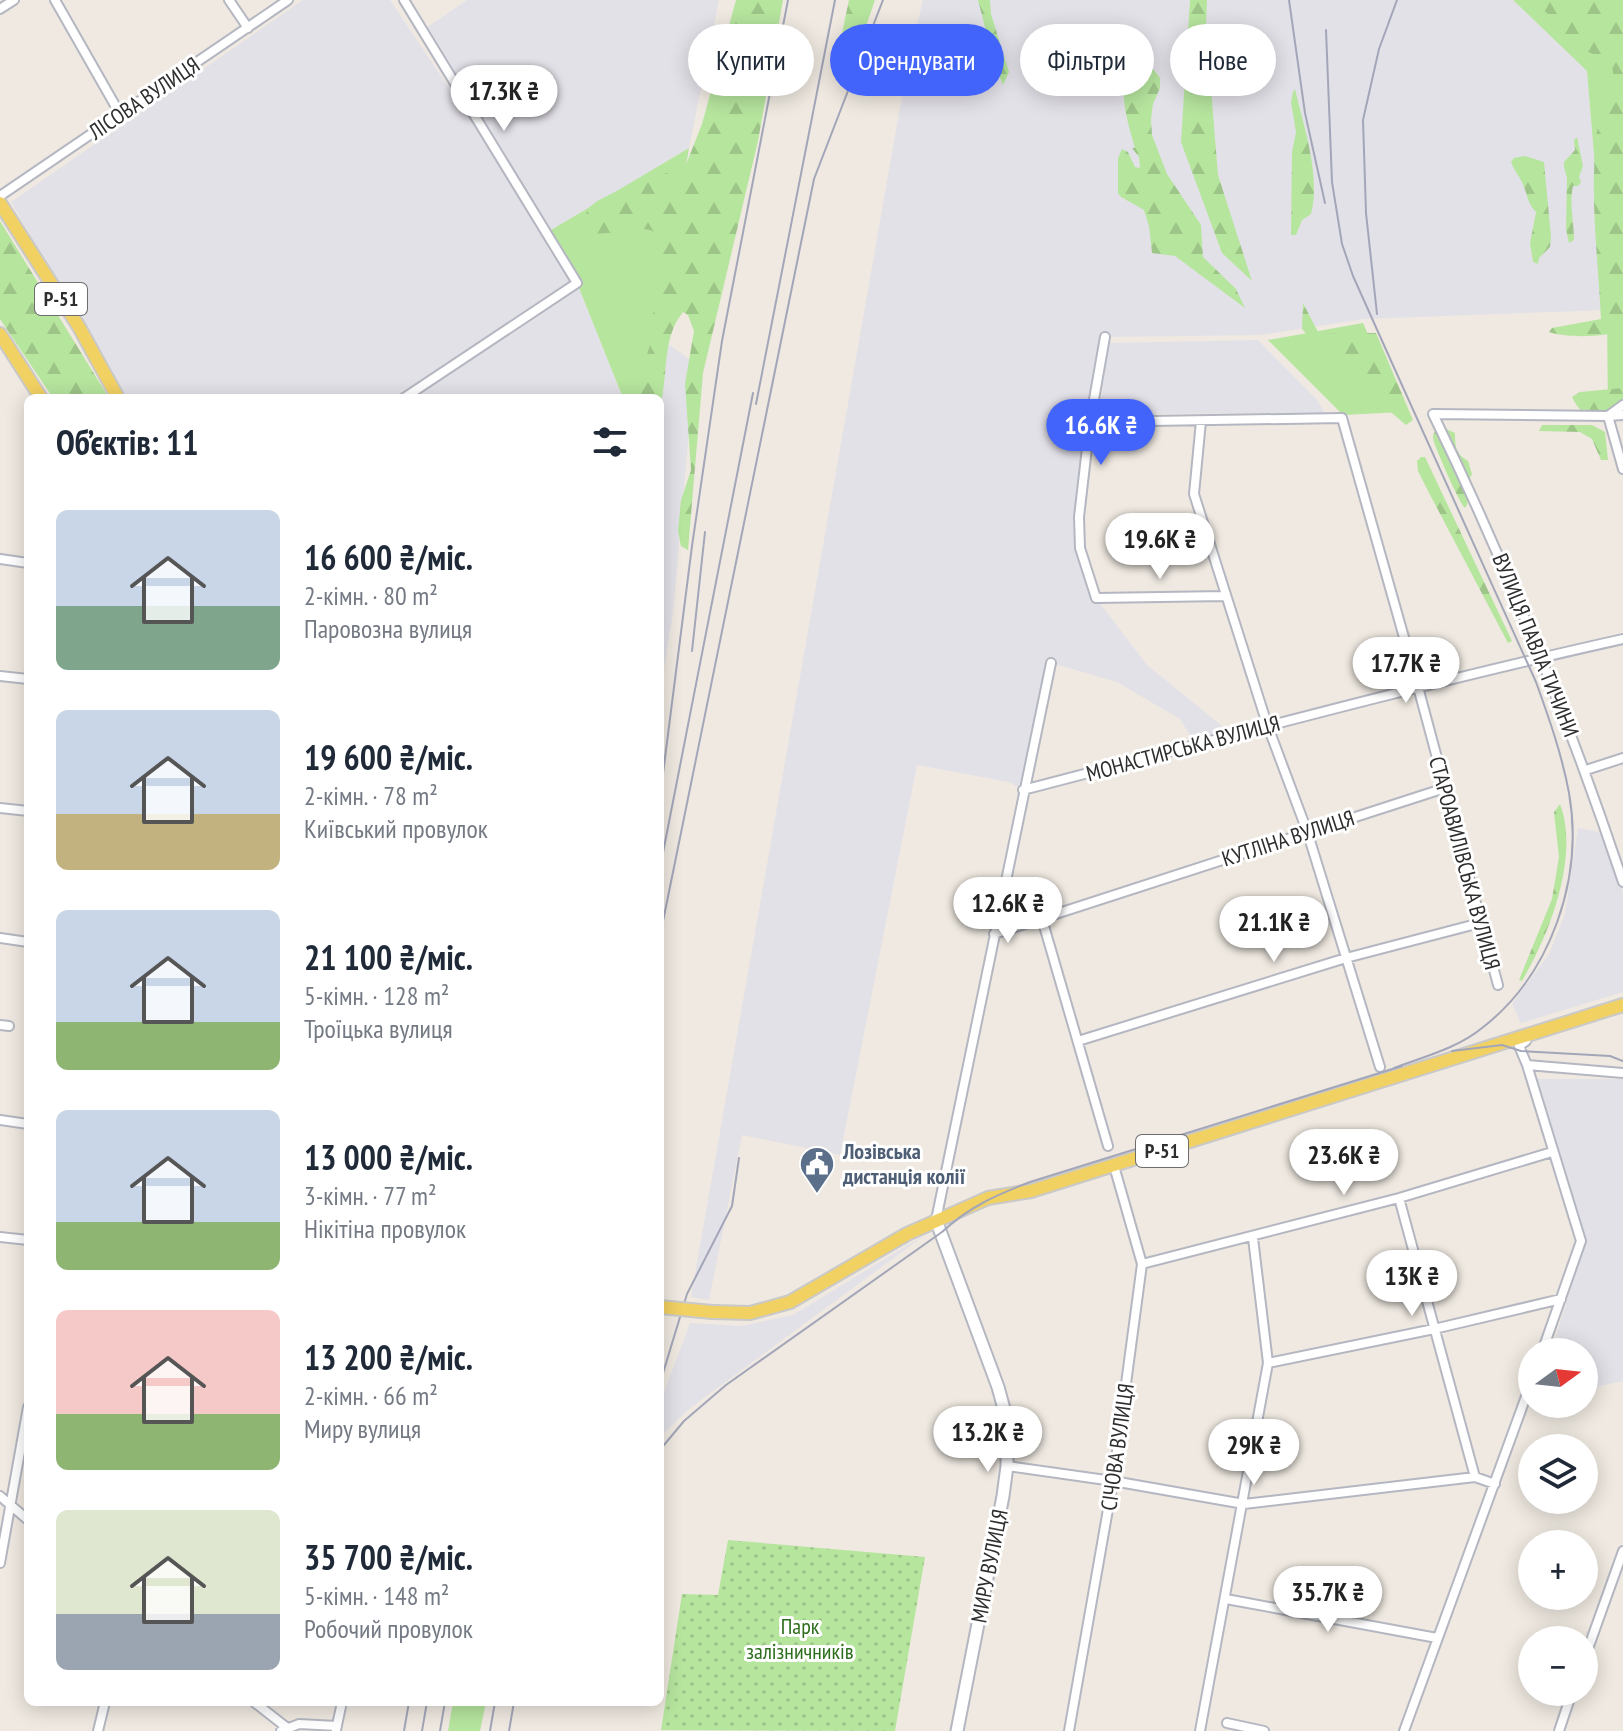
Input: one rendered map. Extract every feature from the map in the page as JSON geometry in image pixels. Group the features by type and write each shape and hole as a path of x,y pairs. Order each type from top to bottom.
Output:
{"main road":[{"name":"Р-51","path":"0,203 79,327 116,394"},
{"path":"0,334 38,394"},
{"name":"Р-51","path":"664,1307 750,1313 790,1302 907,1234 988,1198 1031,1191 1114,1166 1623,1005"},
{"name":"МИРУ ВУЛИЦЯ","path":"936,1220 998,1387 1007,1420 1007,1466 957,1731"}],"street":[{"path":"0,9 14,0"},
{"path":"55,0 120,114"},
{"path":"229,0 248,28"},
{"name":"ЛІСОВА ВУЛИЦЯ","path":"0,196 288,0"},
{"path":"404,0 577,283 410,394"},
{"path":"1105,337 1090,422 1079,517 1080,548 1096,598 1225,596"},
{"path":"1608,416 1623,405"},
{"name":"ВУЛИЦЯ ПАВЛА ТИЧИНИ","path":"1608,416 1433,414 1480,509 1543,657 1586,770 1623,882"},
{"path":"1608,416 1623,415"},
{"path":"1608,416 1623,469"},
{"name":"СТАРОАВИЛІВСЬКА ВУЛИЦЯ","path":"1201,421 1342,418 1498,985"},
{"path":"1090,422 1201,421 1194,494 1267,724 1307,831 1380,1067"},
{"path":"0,559 24,562"},
{"name":"МОНАСТИРСЬКА ВУЛИЦЯ","path":"1023,790 1267,724 1623,639"},
{"path":"936,1220 1051,663"},
{"path":"0,676 24,679"},
{"path":"1586,770 1623,758"},
{"name":"КУТЛІНА ВУЛИЦЯ","path":"994,934 1445,788"},
{"path":"0,808 24,811"},
{"path":"1042,919 1108,1146"},
{"path":"1078,1041 1346,958 1480,923"},
{"path":"0,938 24,941"},
{"path":"1526,1041 1519,1046 1581,1241 1547,1338"},
{"path":"1527,1065 1623,1073"},
{"path":"0,1120 24,1123"},
{"path":"1142,1264 1253,1238 1552,1152"},
{"name":"СІЧОВА ВУЛИЦЯ","path":"1069,1731 1113,1481 1142,1264 1114,1166"},
{"path":"1399,1198 1475,1477"},
{"path":"0,1237 24,1240"},
{"path":"1200,1731 1268,1363 1253,1238"},
{"path":"1268,1363 1561,1299"},
{"path":"1404,1731 1518,1418"},
{"path":"0,1563 24,1429"},
{"path":"1007,1466 1244,1504 1475,1477 1495,1484"},
{"path":"0,1496 24,1517"},
{"path":"1596,1626 1623,1551"},
{"path":"1226,1599 1437,1638"},
{"path":"98,1731 104,1706"},
{"path":"258,1706 283,1729 299,1724 337,1728 341,1706"},
{"path":"1559,1731 1567,1706"},
{"path":"1227,1723 1264,1731"}],"shaded area":[{"path":"303,0 390,0 531,210 423,30 467,0 719,0 714,24 688,24 688,96 700,96 689,148 546,233 577,283 621,394 123,394 11,202"},
{"path":"923,0 1513,0 1587,71 1607,310 1364,319 1261,335 1105,337 1090,422 1080,548 1096,598 1147,665 1233,735 1196,745 1180,719 1117,682 1052,663 1023,790 1009,782 917,765 840,1155 742,1135 709,1300 691,1297 902,96 1004,96 1004,24 917,24"},
{"path":"658,337 695,363 673,613 664,668 664,394 648,394"},
{"path":"1258,340 1317,400 1325,413 1099,414 1108,343"},
{"path":"1578,828 1605,833 1623,892 1623,992 1521,1023 1512,1004 1549,954 1565,914"},
{"path":"1534,1079 1623,1079 1623,1381 1598,1386 1598,1338 1555,1338 1586,1239"},
{"path":"926,1234 689,1409 664,1433 664,1392 690,1323 741,1326 793,1315"}],"green space":[{"path":"736,0 783,0 779,24 729,24"},
{"path":"849,0 875,0 867,24 844,24"},
{"path":"978,0 990,0 994,24 984,24"},
{"path":"1190,0 1207,0 1206,24 1188,24"},
{"path":"1513,0 1623,0 1623,405 1608,416 1607,310 1587,71"},
{"path":"1532,0 1623,0 1623,329 1616,332 1576,336 1549,332 1552,328 1601,319 1594,162 1597,130 1611,90 1613,71 1610,63 1569,42 1556,21"},
{"path":"1004,56 1009,72 1004,83"},
{"path":"1154,70 1160,78 1160,88 1153,104 1152,135 1167,174 1201,225 1203,257 1236,289 1245,308 1175,256 1152,253 1144,210 1118,193 1118,158 1122,149 1128,152 1135,167 1140,168 1139,157 1132,148 1135,148 1124,96 1154,96"},
{"path":"1295,89 1313,168 1314,199 1311,214 1302,220 1296,235 1291,235 1292,152 1296,132 1291,102"},
{"path":"710,96 766,96 703,373 688,550 681,546 678,531 681,500 691,470 685,384 694,331 688,315 683,312 668,345 663,394 641,394 639,381 653,335 652,317 666,281 658,263 658,237 646,230 592,233 583,230 588,210 606,196 667,173 680,180"},
{"path":"1184,96 1212,96 1218,175 1252,281 1222,253 1181,142"},
{"path":"1577,137 1583,166 1579,177 1581,182 1573,186 1574,240 1569,243 1564,162 1575,150 1574,140"},
{"path":"689,148 648,394 621,394 577,283 546,233"},
{"path":"1525,156 1544,162 1551,237 1550,247 1539,258 1538,264 1533,262 1530,243 1536,212 1511,162 1514,158"},
{"path":"0,221 107,394 50,394 0,319"},
{"path":"1303,303 1319,334 1376,333 1413,420 1406,425 1339,368 1302,329"},
{"path":"1363,323 1402,412 1343,415 1268,340"},
{"path":"1623,388 1623,402 1601,414 1582,411 1572,397 1580,392"},
{"path":"1542,425 1592,425 1605,432 1608,460 1601,460 1592,439 1580,432 1539,431"},
{"path":"1444,428 1455,433 1457,450 1468,461 1472,474 1465,508 1433,440 1436,429"},
{"path":"1425,457 1512,641 1508,643 1418,471 1417,461"},
{"path":"1560,804 1566,848 1559,895 1542,941 1522,981 1519,980 1552,899 1559,857 1554,812"},
{"name":"Парк залізничників","path":"728,1540 925,1557 895,1731 661,1730 682,1594 718,1595"},
{"path":"452,1706 485,1706 480,1731 448,1731"}],"railway":[{"path":"664,766 722,341 788,0"},
{"path":"756,404 835,0"},
{"path":"664,916 814,179 883,0"},
{"path":"1289,0 1305,113 1325,203"},
{"path":"1377,314 1366,213 1363,120 1379,49 1397,0"},
{"path":"1326,30 1332,182 1342,244 1353,276 1536,682 1563,765 1572,825 1566,891 1544,953 1527,981 1506,1006 1473,1035 1394,1068"},
{"path":"664,848 753,393"},
{"path":"692,651 705,532"},
{"path":"1452,1051 1502,1045 1521,1051 1610,1056 1623,1061"},
{"path":"664,1445 684,1421 726,1385 983,1202 1030,1182 1402,1066"},
{"path":"664,1370 687,1294 732,1206 739,1158"},
{"path":"404,1731 408,1706"},
{"path":"422,1731 426,1706"},
{"path":"440,1731 444,1706"},
{"path":"490,1731 494,1706"},
{"path":"509,1731 513,1706"}],"place":[{"name":"Лозівська дистанція колії","path":"817,1195"}]}
